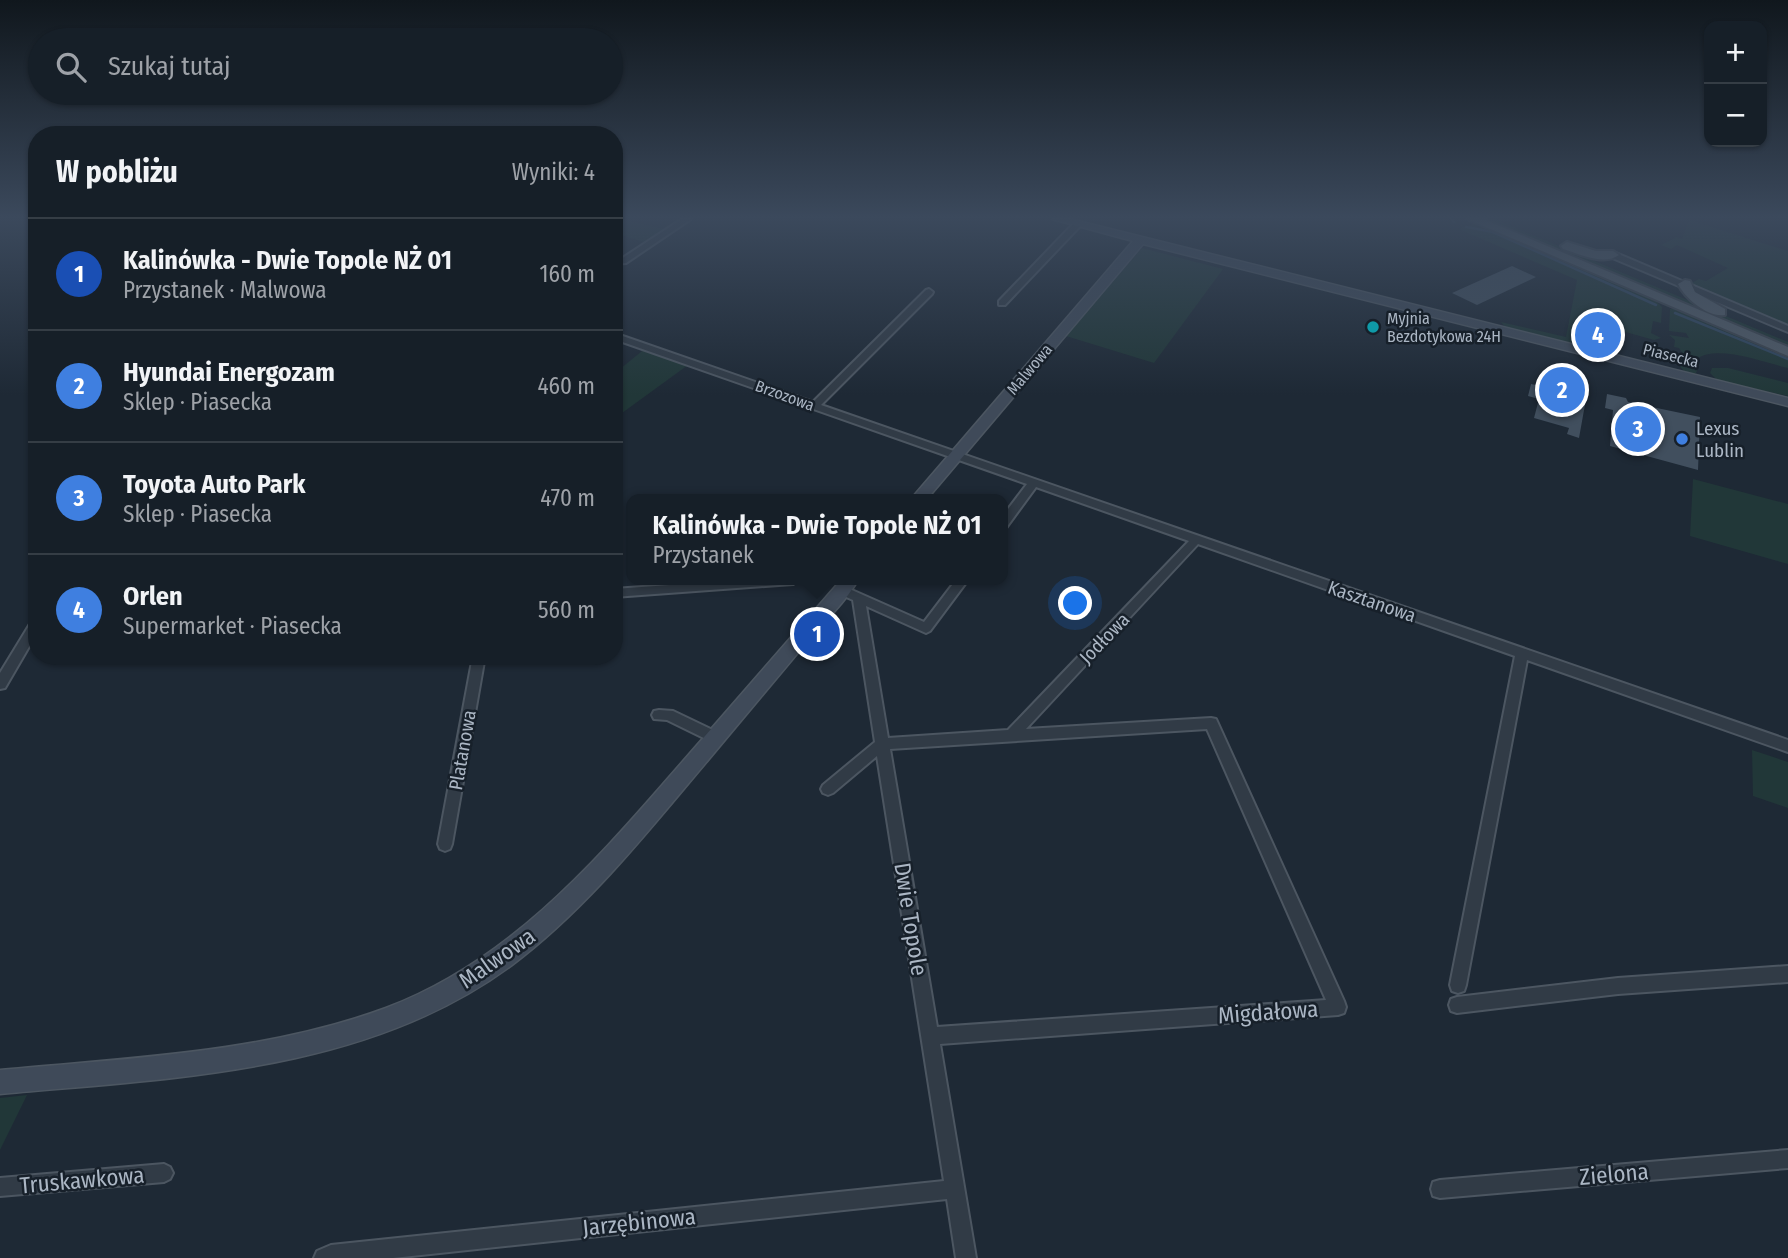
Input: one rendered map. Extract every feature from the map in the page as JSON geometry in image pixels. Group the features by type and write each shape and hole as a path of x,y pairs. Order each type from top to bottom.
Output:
{"main road":[{"path":"1612,278 1788,352"},
{"path":"1639,278 1788,340"},
{"path":"1685,284 1690,294 1720,312"}],"street":[{"path":"1002,303 1026,278"},
{"name":"Malwowa","path":"923,494 1108,278"},
{"name":"Piasecka","path":"1291,278 1788,402"},
{"path":"1669,278 1788,329"},
{"path":"815,406 929,292"},
{"name":"Brzozowa","path":"623,339 956,456"},
{"name":"Kasztanowa","path":"956,456 1788,746"},
{"path":"1008,518 1034,483"},
{"name":"Jodłowa","path":"1011,736 1196,540"},
{"path":"623,592 724,585"},
{"path":"849,586 926,628 958,585"},
{"name":"Malwowa","path":"0,1082 249,1053 341,1032 434,1000 496,964 542,927 594,877 849,586"},
{"name":"Dwie Topole","path":"849,586 882,744 966,1258"},
{"path":"0,684 28,640"},
{"path":"1458,985 1522,653"},
{"name":"Platanowa","path":"445,844 478,665"},
{"path":"659,715 668,715 716,738"},
{"name":"Migdałowa","path":"930,1036 1338,1007 1211,723 1011,736"},
{"path":"828,789 882,744 1011,736"},
{"path":"1457,1005 1618,986 1788,974"},
{"name":"Zielona","path":"1440,1189 1788,1158"},
{"name":"Truskawkowa","path":"0,1187 164,1173"},
{"name":"Jarzębinowa","path":"324,1258 345,1253 955,1189"}],"green space":[{"path":"1116,278 1217,278 1154,363 1066,336"},
{"path":"1572,278 1601,278 1656,301 1662,307 1661,323 1653,321 1651,333 1661,338 1654,340 1590,322 1587,336 1593,339 1594,343 1584,348 1506,328 1501,322 1566,337 1577,280"},
{"path":"1617,278 1634,278 1788,342 1788,350"},
{"path":"1712,278 1788,278 1788,325 1690,284 1699,279 1706,281"},
{"path":"1677,308 1788,355 1788,368 1741,356 1716,353 1697,359 1699,366 1696,373 1684,371 1675,353 1683,354 1679,348 1674,347 1675,340 1669,335 1689,338 1686,333 1669,331 1670,309"},
{"path":"647,347 688,365 623,412 623,367"},
{"path":"1712,368 1728,368 1788,383 1788,396 1718,381 1710,373"},
{"path":"1693,479 1788,504 1788,564 1690,536"},
{"path":"1752,750 1788,762 1788,808 1753,796"},
{"path":"27,1095 0,1150 0,1098"}],"building":[{"path":"1486,278 1535,278 1477,305 1452,293"},
{"path":"1544,376 1588,388 1579,438 1567,434 1569,428 1534,418 1539,399 1528,396 1531,384 1541,386"},
{"path":"1607,394 1626,398 1628,402 1700,417 1698,470 1610,446 1613,410 1605,408"}],"waterway":[{"path":"1595,278 1656,305"},
{"path":"1675,313 1788,359"}],"place":[{"name":"Myjnia Bezdotykowa 24H","path":"1373,327"},
{"name":"Orlen","path":"1598,335"},
{"name":"Hyundai Energozam","path":"1562,390"},
{"name":"Toyota Auto Park","path":"1638,429"},
{"name":"Lexus Lublin","path":"1682,439"},
{"name":"Kalinówka - Dwie Topole NŻ 01","path":"817,634"}]}
